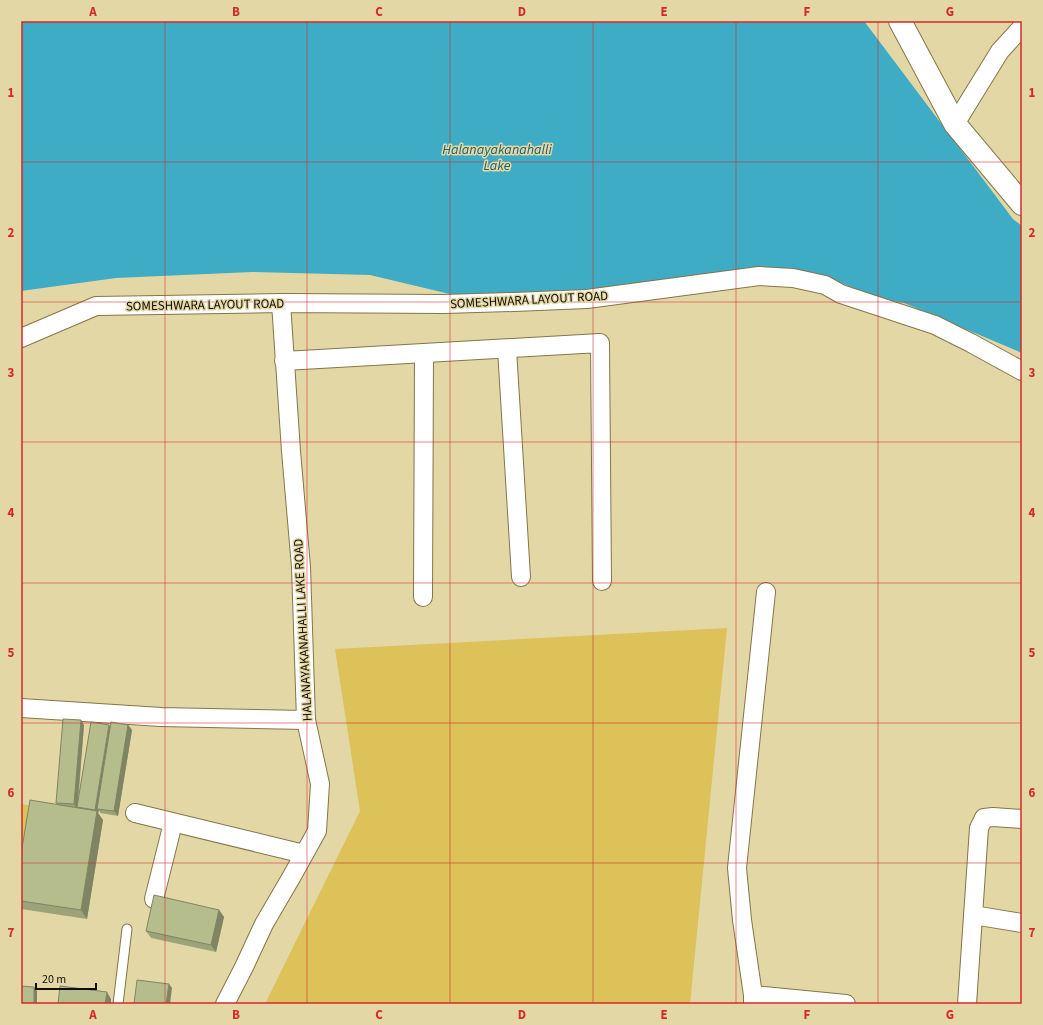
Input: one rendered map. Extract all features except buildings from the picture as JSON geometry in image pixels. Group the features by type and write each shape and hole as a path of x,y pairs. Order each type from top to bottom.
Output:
{"street":[{"path":"900,21 955,124 1022,204"},
{"path":"955,124 1000,51 1022,27"},
{"name":"SOMESHWARA LAYOUT ROAD","path":"21,338 96,306 444,304 580,299 759,276 793,278 825,286 841,294 935,325 1022,371"},
{"name":"HALANAYAKANAHALLI LAKE ROAD","path":"225,1004 264,924 317,831 320,784 306,720 301,567 284,361 281,304"},
{"path":"284,361 600,343 602,581"},
{"path":"506,349 521,578"},
{"path":"423,597 424,353"},
{"path":"766,592 737,868 742,920 753,999 846,1004"},
{"path":"21,708 161,717 306,720"},
{"path":"135,813 304,854"},
{"path":"967,1004 980,828 984,818 994,817 1022,819"},
{"path":"154,899 173,823"},
{"path":"973,915 1022,923"}],"lane":[{"path":"118,1004 127,929"}],"shaded area":[{"path":"727,628 690,1004 265,1004 360,811 335,649"},
{"path":"21,804 34,806 21,909"}],"water":[{"name":"Halanayakanahalli Lake","path":"21,21 864,21 1013,219 1022,226 1022,353 904,303 877,298 825,276 632,286 542,294 454,295 370,275 252,272 116,278 21,291"}]}
